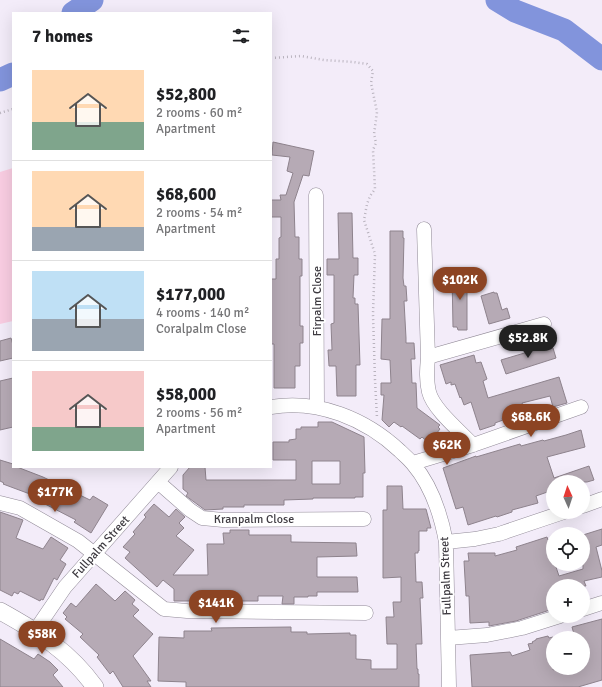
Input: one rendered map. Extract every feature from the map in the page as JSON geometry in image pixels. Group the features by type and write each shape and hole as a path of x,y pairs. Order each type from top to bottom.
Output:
{"street":[{"name":"Firpalm Close","path":"316,195 317,407"},
{"path":"424,229 428,357 427,378 429,393 436,405 474,445"},
{"path":"428,357 544,324"},
{"name":"Fullpalm Street","path":"272,407 317,407 335,412 373,429 390,441 413,463 423,478 436,505 446,542 449,687"},
{"path":"413,463 474,445 581,407"},
{"name":"Fullpalm Street","path":"35,631 65,587 170,468"},
{"name":"Kranpalm Close","path":"158,482 190,510 202,518 223,520 364,519"},
{"path":"590,503 602,499"},
{"path":"0,503 20,508 78,541 164,609 186,611 366,613"},
{"path":"446,542 475,540 499,534 546,518"},
{"path":"590,607 602,603"},
{"path":"0,611 35,631 68,656 95,687"},
{"path":"448,638 487,635 522,628 546,620"}],"path":[{"path":"272,58 301,56 324,60 353,62 367,64 373,71 371,83 377,112 374,134 376,143 373,150 375,189 367,204 364,220 375,254 374,380 378,433"},
{"path":"0,112 12,108"}],"shaded area":[{"path":"12,168 12,321 0,324 0,172"}],"building":[{"path":"273,142 314,151 309,176 303,175 294,202 295,237 299,237 299,259 302,259 302,276 300,276 300,326 303,326 303,343 300,343 300,366 295,366 295,388 274,388 272,279 276,279 276,259 279,259 281,217 272,217 272,200 281,200 280,195 286,195 293,173 287,171 290,157 272,155"},
{"path":"338,213 352,213 353,258 358,258 358,275 354,275 353,298 355,298 355,304 358,304 360,365 356,365 356,396 337,396 336,366 329,366 328,350 332,350 331,324 334,323 334,275 327,275 327,259 339,259"},
{"path":"390,231 403,231 403,278 404,286 406,286 407,301 404,301 406,343 414,343 415,359 411,359 412,383 416,383 417,408 440,425 438,427 440,429 429,443 422,437 420,439 394,422 389,427 382,420 384,395 381,395 381,383 391,383 390,360 381,359 382,319 390,319"},
{"path":"467,273 467,330 458,330 457,327 453,327 452,274"},
{"path":"494,292 497,293 502,310 507,308 510,318 489,324 481,296"},
{"path":"11,338 12,358 0,361 0,341"},
{"path":"549,344 550,349 553,348 556,358 506,374 501,360 538,349"},
{"path":"474,355 476,363 481,362 487,379 483,381 488,398 559,377 567,403 553,407 550,396 522,403 525,411 502,418 503,420 495,423 495,425 480,430 471,402 464,405 455,384 451,385 451,382 446,384 440,365"},
{"path":"12,378 12,427 0,430 0,381"},
{"path":"318,422 332,422 364,437 365,473 363,473 363,497 284,500 284,505 244,505 244,507 223,507 223,509 205,510 186,496 188,493 183,489 183,475 189,468 205,468 206,480 296,480 296,460 273,460 273,442 289,442 289,440 296,439 296,429 301,429 301,427 318,427","holes":["312,461 340,461 340,484 312,484"]},
{"path":"581,430 585,447 547,457 553,475 546,475 546,492 536,496 538,503 468,525 463,507 456,509 443,468 476,456 520,444 521,446"},
{"path":"0,460 12,464 12,468 20,468 43,477 90,500 93,496 108,505 91,533 74,522 76,520 45,504 46,500 3,484 4,483 0,481"},
{"path":"589,466 594,480 590,481 590,475 563,475"},
{"path":"387,486 402,486 403,509 426,509 431,528 427,528 427,531 419,531 419,551 418,553 415,553 416,582 422,582 423,598 420,598 422,644 416,644 419,687 186,687 186,682 158,681 159,637 184,638 184,631 212,631 211,628 291,627 291,632 307,632 307,634 350,633 350,635 356,635 356,659 371,660 371,669 397,669 397,644 387,644 386,617 394,617 393,602 401,602 401,577 383,578 383,510 387,510"},
{"path":"154,504 169,517 176,509 185,517 179,523 184,528 176,536 194,550 173,575 208,575 207,544 224,544 223,533 230,533 230,530 249,530 249,535 291,535 291,542 356,543 357,556 317,557 317,577 357,577 358,592 317,592 317,596 294,597 294,604 282,604 283,596 258,596 258,601 230,601 230,596 196,596 196,601 174,601 174,589 163,580 157,587 125,558 130,552 123,547 135,534 133,532 146,517 144,515"},
{"path":"0,512 23,520 16,538 43,549 51,537 68,548 60,560 66,564 57,580 54,578 43,600 41,599 40,601 20,591 18,594 14,592 12,596 0,590"},
{"path":"602,529 602,545 596,547 602,577 590,580 546,579 546,611 516,621 489,626 489,622 470,623 469,596 466,596 464,561 469,561 468,553 495,553 495,556 517,550 516,547 546,537 546,571 557,571 559,576 576,571 590,571 590,533"},
{"path":"96,584 115,601 125,591 135,600 132,604 139,610 133,616 153,634 133,656 151,681 147,681 151,687 123,687 113,671 110,674 97,657 99,655 80,637 83,634 65,619 67,617 63,613 71,603 76,607"},
{"path":"602,619 602,680 578,687 472,687 470,655 510,652 512,656 530,650 528,644 533,643 532,642 536,639 546,636 546,675 590,675 590,631 573,631 572,627"},
{"path":"0,639 34,659 38,654 50,662 58,670 53,675 63,687 0,687"}],"waterway":[{"path":"74,12 92,0"},
{"path":"497,0 515,11 564,30 602,59"},
{"path":"0,80 12,74"}]}
